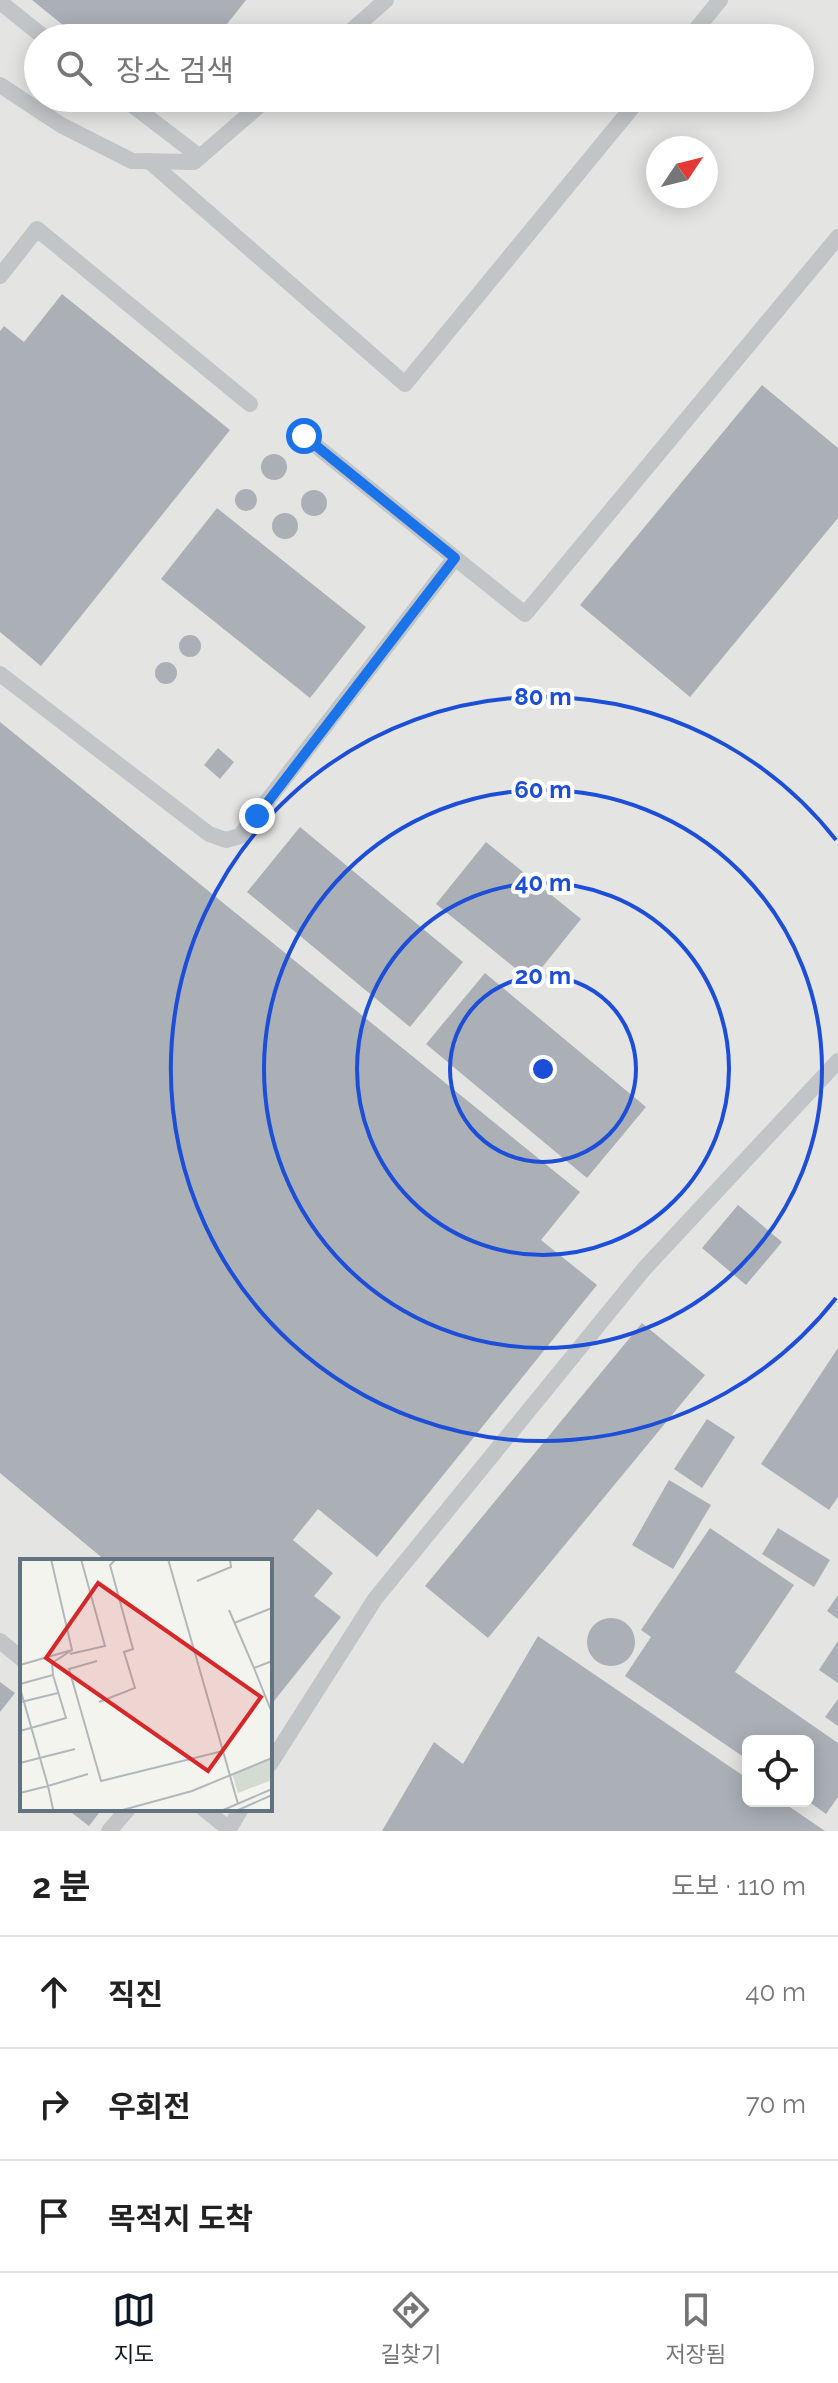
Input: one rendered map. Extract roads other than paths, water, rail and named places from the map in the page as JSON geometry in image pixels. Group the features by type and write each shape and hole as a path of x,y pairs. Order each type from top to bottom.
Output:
{"lane":[{"path":"359,24 386,0"},
{"path":"700,24 720,0"},
{"path":"0,2 28,24"},
{"path":"0,85 24,101"},
{"path":"41,112 132,161 194,162 252,112"},
{"path":"141,112 200,157"},
{"path":"149,161 405,384 628,112"},
{"path":"0,276 37,229 250,404"},
{"path":"304,436 525,614 838,237"},
{"path":"0,674 209,834 226,840 240,836 257,816 455,558"},
{"path":"272,1761 375,1599 644,1269 838,1061"},
{"path":"0,1641 20,1657"},
{"path":"109,1831 126,1811"},
{"path":"206,1811 228,1830 240,1811"}]}
